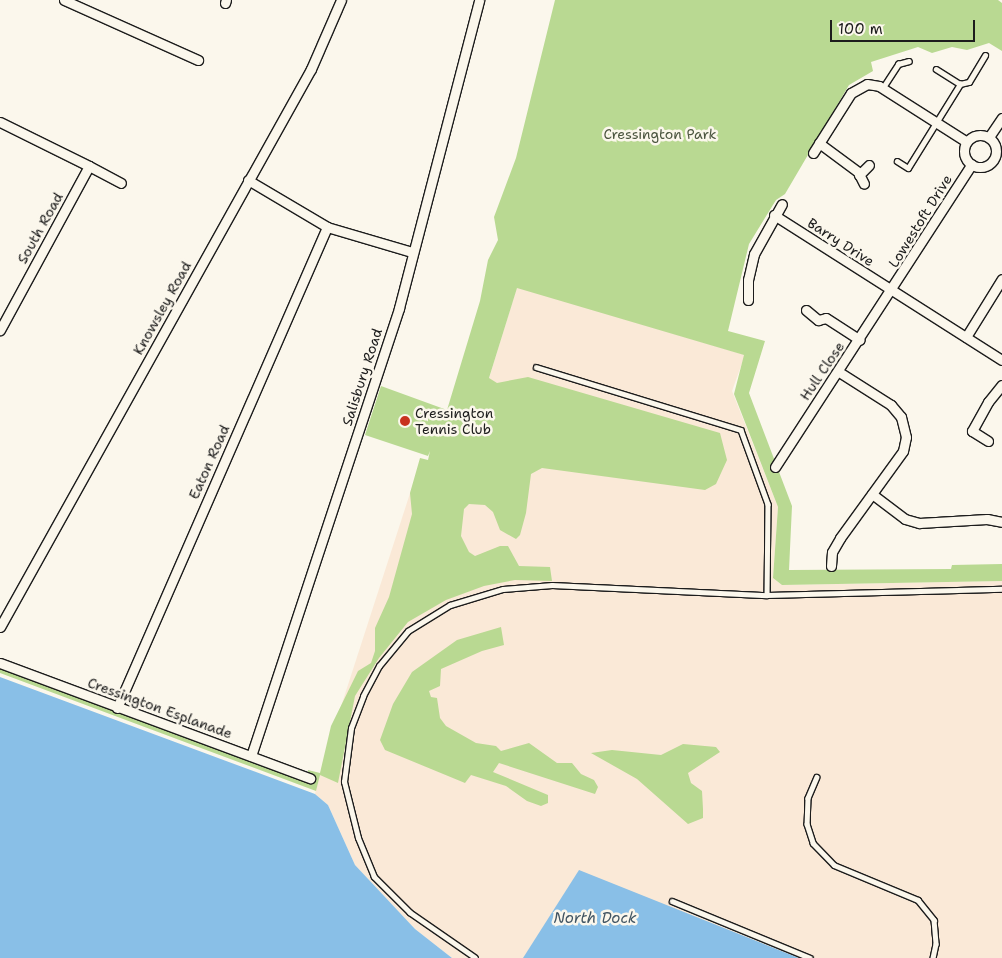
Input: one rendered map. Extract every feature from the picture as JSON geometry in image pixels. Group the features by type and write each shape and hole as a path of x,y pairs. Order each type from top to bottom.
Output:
{"street":[{"path":"64,0 198,60"},
{"name":"Knowsley Road","path":"0,627 248,180 312,69 341,0"},
{"name":"Salisbury Road","path":"251,756 399,308 479,0"},
{"path":"813,153 857,88 867,84 882,89 967,142"},
{"path":"989,137 1002,118"},
{"path":"0,122 121,183"},
{"path":"977,135 989,137 996,148 998,159 984,167 972,164 964,154 967,142 977,135"},
{"path":"819,143 860,175 864,184"},
{"name":"Lowestoft Drive","path":"892,292 972,164"},
{"path":"860,175 869,165"},
{"name":"South Road","path":"0,330 90,166"},
{"path":"248,180 327,226 412,252"},
{"path":"748,300 748,280 754,254 774,215 782,204"},
{"name":"Barry Drive","path":"774,215 892,292 1002,360"},
{"name":"Eaton Road","path":"117,708 327,226"},
{"path":"966,337 1002,279"},
{"name":"Hull Close","path":"776,467 892,292"},
{"path":"806,310 818,320 826,318 860,340"},
{"path":"831,566 832,552 840,538 903,452 905,426 891,405 839,372"},
{"path":"988,441 972,431 988,402 1002,385"},
{"path":"872,494 905,519 919,523 987,519 1002,522"},
{"name":"Cressington Esplanade","path":"0,663 310,778"}],"lane":[{"path":"936,69 960,84 969,82 986,55"},
{"path":"882,89 898,64 909,62"},
{"path":"897,161 908,168 960,84"},
{"path":"536,367 741,430 768,504 767,594"},
{"path":"475,958 410,913 374,877 358,838 344,782 348,747 363,696 379,666 408,631 450,605 503,589 552,586 767,594 1002,589"},
{"path":"817,777 808,798 807,824 813,842 834,866 918,900 934,920 936,944 933,958"},
{"path":"672,901 810,958"}],"shaded area":[{"path":"517,287 745,355 732,391 778,507 773,578 782,585 1002,581 1002,958 452,958 415,929 355,865 328,805 315,794 323,762 413,484 453,496"}],"green space":[{"name":"Cressington Park","path":"555,0 998,0 1002,3 1002,51 989,43 967,50 952,47 932,53 918,47 871,62 873,71 849,85 785,194 776,200 749,244 728,331 765,341 749,393 792,506 789,570 951,569 952,565 1002,564 1002,581 782,585 773,578 778,507 734,394 744,355 517,288 489,378 497,383 528,377 720,433 727,460 716,484 705,490 542,468 531,474 526,513 520,535 516,539 500,530 493,512 485,505 469,504 464,509 461,536 469,552 475,556 500,546 508,546 519,566 550,567 552,581 515,580 484,586 446,600 408,622 379,658 355,696 338,783 320,775 316,791 0,673 0,667 308,782 308,770 320,773 331,726 358,671 371,663 375,651 375,628 389,597 412,514 410,493 420,458 428,460 430,451 428,456 365,435 381,386 447,410 480,301 488,260 498,240 494,217 516,158"},
{"path":"501,627 504,645 482,651 441,669 440,686 429,691 431,697 437,698 440,718 446,726 476,743 496,746 501,751 529,743 557,763 572,763 581,774 594,780 598,787 595,794 499,763 493,772 548,795 548,803 541,806 527,801 506,786 471,775 465,783 385,750 380,740 393,704 412,672 457,640"},
{"path":"683,744 716,747 720,752 688,773 691,783 702,791 703,818 688,824 637,779 591,753 612,750 661,755"}],"water":[{"path":"0,677 315,794 328,805 355,865 415,929 452,958 0,958"},
{"name":"North Dock","path":"579,870 799,958 523,958"}],"place":[{"name":"Cressington Tennis Club","path":"405,421"}]}
